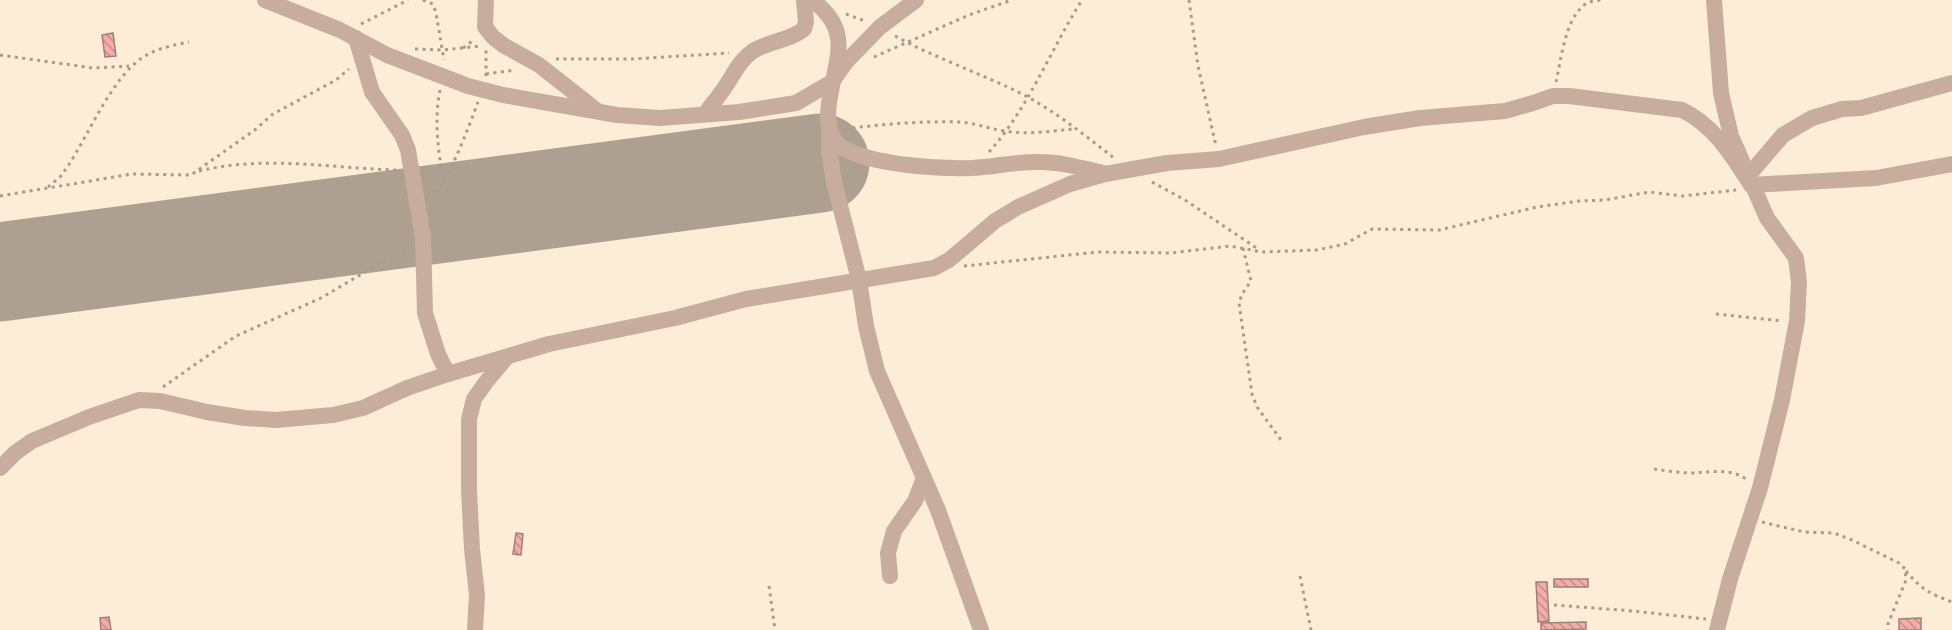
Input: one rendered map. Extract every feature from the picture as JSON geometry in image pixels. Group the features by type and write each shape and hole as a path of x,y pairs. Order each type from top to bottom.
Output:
{"street":[{"path":"265,0 340,30 358,46 442,77 482,79 598,112 660,118 739,112 796,104 832,82 846,62 880,27 916,0"},
{"path":"486,0 485,27 493,37 534,62 598,112"},
{"path":"705,114 728,83 735,68 752,52 762,46 790,38 804,29 806,22 804,0"},
{"path":"1714,0 1721,93 1731,136 1767,218 1796,258 1799,282 1797,321 1782,400 1760,488 1730,579 1718,626"},
{"path":"817,3 834,21 839,37 838,62 832,82 830,150 834,182 859,280 866,326 877,371 938,510 981,630"},
{"path":"358,46 372,92 402,135 412,171 423,237 425,313 438,354 448,374"},
{"path":"1751,183 1783,135 1812,118 1842,109 1861,108 1952,83"},
{"path":"0,468 32,441 89,417 140,400 160,401 245,418 276,420 333,415 363,408 407,388 448,374 549,344 675,318 746,299 934,268 949,260 995,221 1018,207 1070,184 1105,174 1167,163 1219,159 1364,127 1420,118 1505,111 1552,96 1569,96 1682,110 1695,116 1719,138 1751,183"},
{"path":"829,129 841,147 864,157 932,167 973,168 1040,162 1066,164 1105,174"},
{"path":"1751,183 1876,178 1952,164"},
{"path":"475,630 477,595 470,514 469,420 474,399 506,358"},
{"path":"890,576 888,553 894,531 915,501 924,478"}],"path":[{"path":"340,30 370,21 398,3 408,0"},
{"path":"423,0 433,4 442,50"},
{"path":"905,41 1012,0"},
{"path":"973,168 1006,132 1082,0"},
{"path":"1189,0 1198,66 1219,159"},
{"path":"1552,96 1572,22 1583,6 1589,2 1601,0"},
{"path":"817,3 880,27 905,41 1027,97 1130,169 1185,200 1262,252"},
{"path":"47,188 60,177 68,166 114,88 131,66 146,55 189,42"},
{"path":"196,172 273,114 336,80 350,69 358,46"},
{"path":"412,48 442,50 486,46 482,79 468,127 438,192 419,212"},
{"path":"482,79 534,62 752,52"},
{"path":"0,55 93,68 131,66"},
{"path":"442,77 436,116 443,181"},
{"path":"829,129 958,122 975,123 1006,132 1034,133 1075,129"},
{"path":"0,196 132,174 184,176 218,167 263,162 310,163 342,168 412,171"},
{"path":"962,266 1098,252 1171,253 1230,246 1262,252 1329,248 1345,244 1372,229 1439,230 1537,207 1605,200 1648,192 1683,196 1751,183"},
{"path":"140,400 177,378 236,336 321,298 423,237"},
{"path":"1243,248 1251,281 1242,294 1240,314 1252,393 1257,407 1281,440"},
{"path":"1716,315 1772,321 1797,321"},
{"path":"1654,469 1739,474 1760,488"},
{"path":"1750,520 1804,532 1841,535 1899,563 1918,586 1952,602"},
{"path":"1888,630 1906,580 1905,569"},
{"path":"1300,576 1311,630"},
{"path":"769,586 775,630"},
{"path":"1554,605 1695,617 1718,626"}],"building":[{"path":"113,33 116,56 105,57 102,35"},
{"path":"516,533 523,534 521,555 513,554"},
{"path":"1554,579 1588,579 1588,587 1554,587"},
{"path":"1536,582 1547,582 1549,621 1538,622"},
{"path":"109,617 111,630 101,630 100,618"},
{"path":"1921,618 1921,630 1899,630 1899,619"},
{"path":"1586,622 1586,629 1541,630 1541,623"}],"runway":[{"path":"0,272 820,163"}]}
